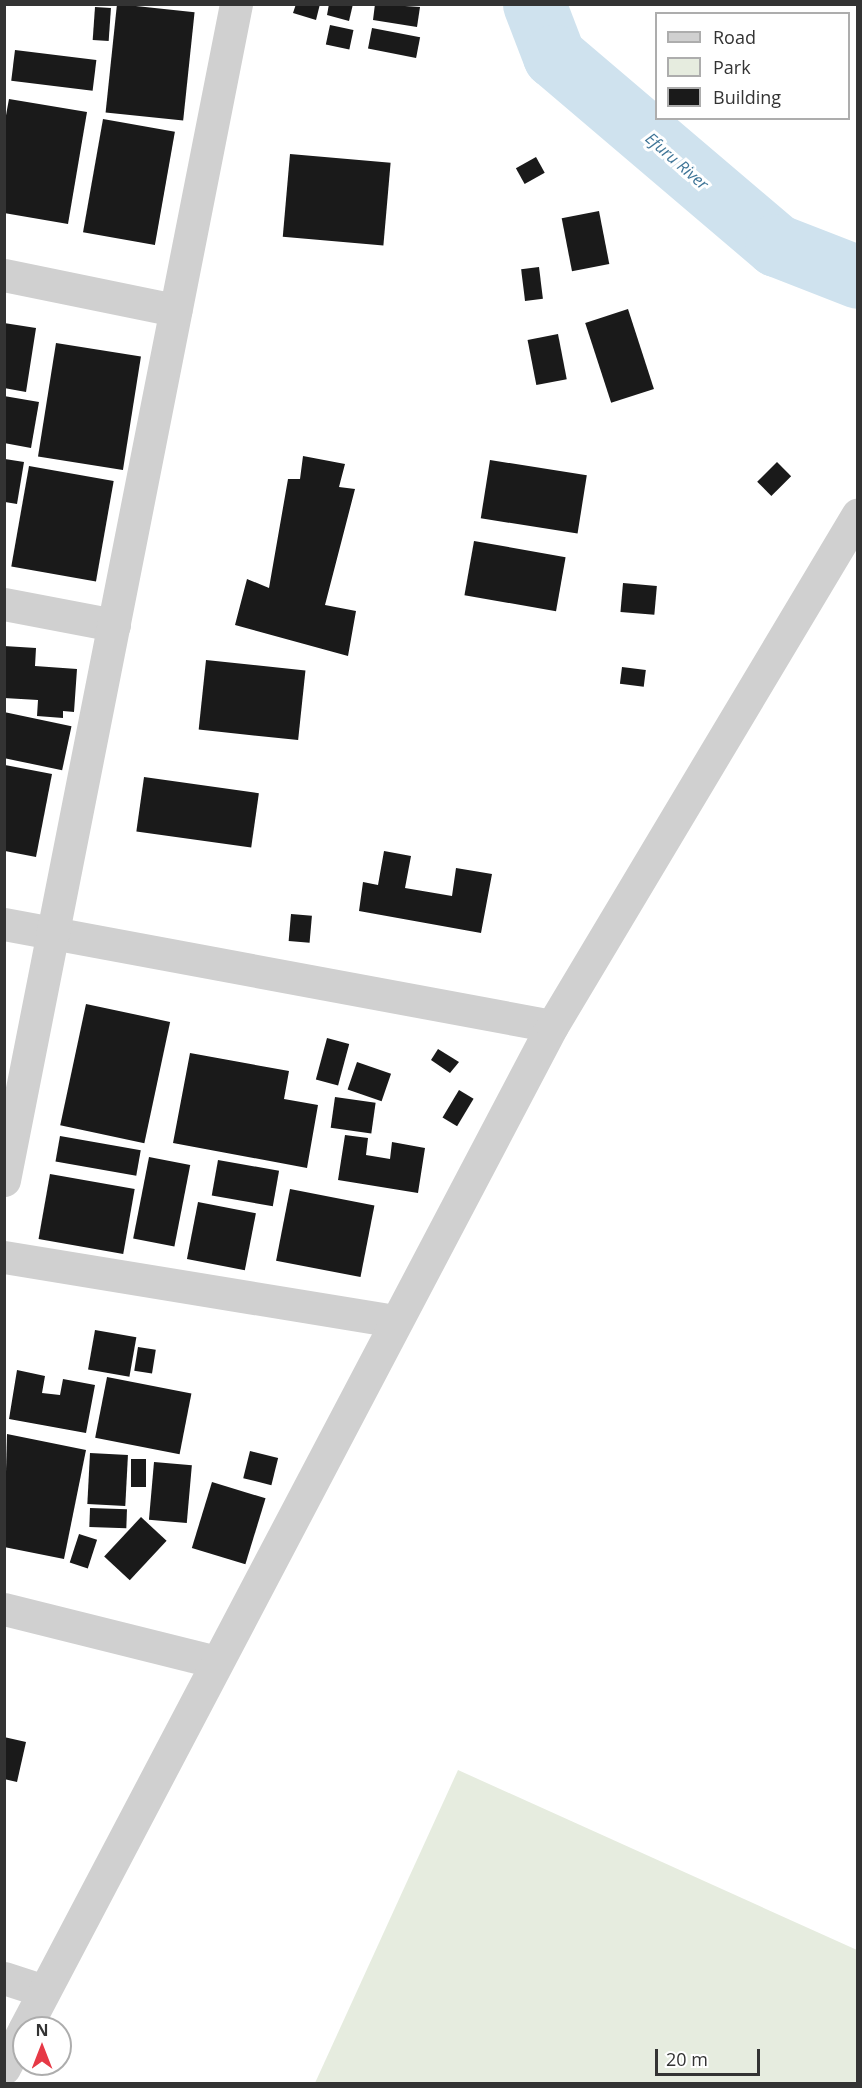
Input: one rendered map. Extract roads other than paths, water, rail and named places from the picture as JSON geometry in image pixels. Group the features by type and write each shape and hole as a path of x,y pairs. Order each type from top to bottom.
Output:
{"street":[{"path":"4,1180 236,4"},
{"path":"4,275 175,310"},
{"path":"32,2016 395,1320 552,1026 858,514"},
{"path":"4,604 114,625"},
{"path":"4,924 552,1026"},
{"path":"4,1257 395,1320"},
{"path":"4,1609 217,1662"},
{"path":"4,1978 44,1991"},
{"path":"4,2068 12,2053"}],"waterway":[{"name":"Efuru River","path":"534,4 554,56 776,245 858,277"}]}
